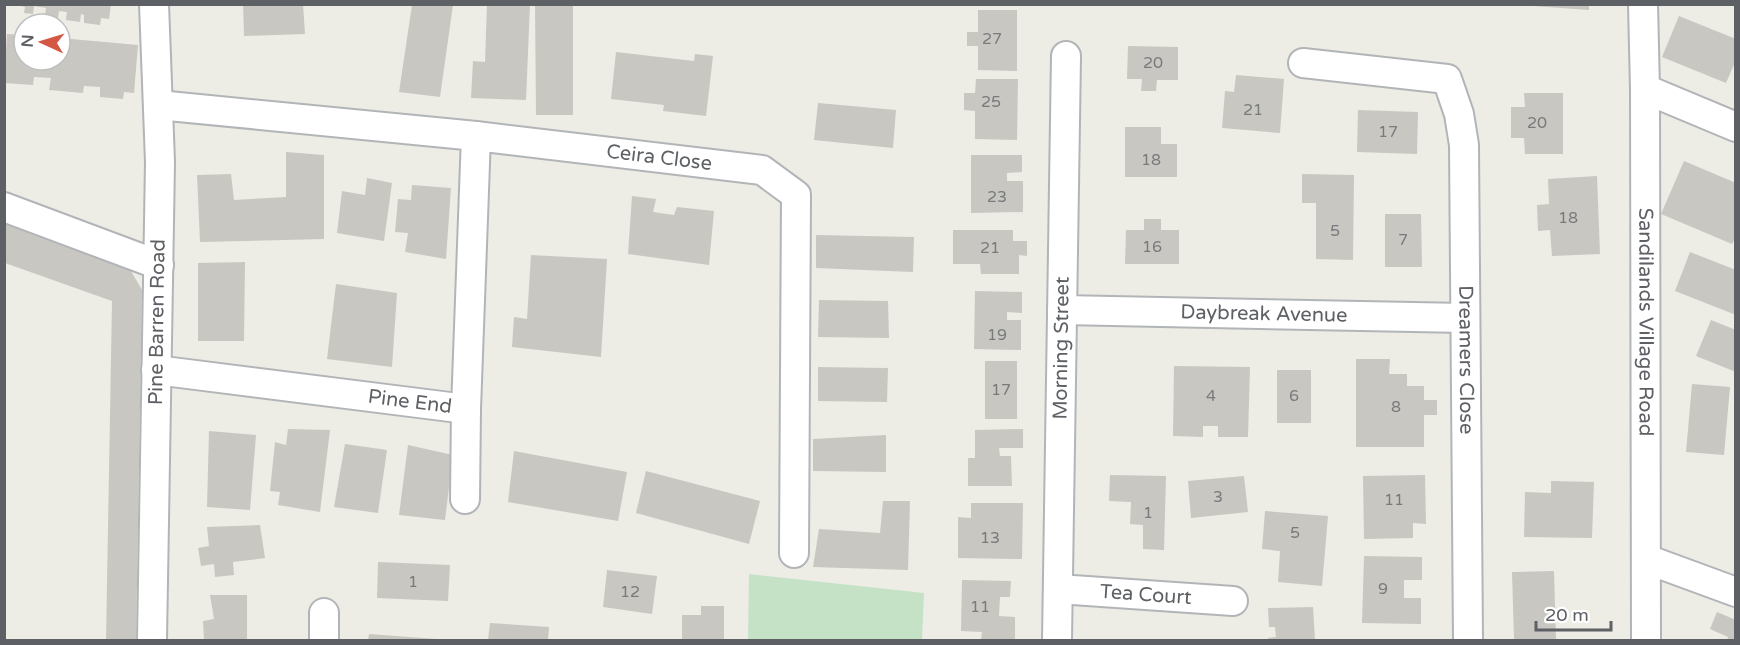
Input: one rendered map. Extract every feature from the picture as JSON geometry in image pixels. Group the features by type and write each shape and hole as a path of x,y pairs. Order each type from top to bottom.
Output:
{"street":[{"name":"Pine Barren Road","path":"152,640 160,162 154,4"},
{"name":"Sandilands Village Road","path":"1643,4 1646,640"},
{"name":"Morning Street","path":"1057,640 1066,56"},
{"name":"Dreamers Close","path":"1303,63 1447,79 1459,114 1464,146 1468,640"},
{"path":"1645,89 1736,127"},
{"name":"Ceira Close","path":"158,105 476,136 762,170 796,195 794,553"},
{"name":"Pine End","path":"156,370 466,409 476,136"},
{"path":"4,207 159,265"},
{"name":"Daybreak Avenue","path":"1062,310 1465,318"},
{"path":"465,499 466,409"},
{"path":"1646,559 1736,592"},
{"name":"Tea Court","path":"1058,589 1233,601"}],"green space":[{"path":"749,574 924,593 922,640 748,640"}],"building":[{"path":"14,4 111,4 109,19 101,18 100,25 84,23 84,15 81,14 80,22 72,21 72,12 46,12 46,8 34,6 33,12 24,12 25,7"},
{"path":"243,4 303,4 305,34 244,36"},
{"path":"487,4 530,4 526,100 471,98 473,61 485,62"},
{"path":"535,4 573,4 573,115 536,115"},
{"path":"1533,4 1589,4 1589,10 1533,6"},
{"path":"412,5 453,5 440,97 399,92"},
{"path":"978,10 1017,10 1017,71 978,70 978,46 967,46 967,32 978,32"},
{"path":"1679,16 1736,39 1736,60 1726,83 1662,57"},
{"path":"7,34 12,34 12,72 72,72 72,39 138,45 134,93 124,92 123,99 100,97 100,87 84,86 83,93 49,90 51,78 34,77 33,85 4,83"},
{"path":"1128,46 1178,47 1178,80 1157,80 1156,91 1141,91 1142,79 1127,79"},
{"path":"616,52 694,61 695,54 713,56 706,116 663,111 664,105 611,99"},
{"path":"1236,75 1284,79 1280,133 1222,128 1225,91 1234,92"},
{"path":"976,79 1018,79 1017,140 975,139 975,111 964,110 964,93 975,93"},
{"path":"1524,93 1563,93 1563,154 1525,154 1524,138 1511,138 1511,107 1525,107"},
{"path":"818,103 896,110 893,148 814,140"},
{"path":"1358,110 1418,112 1417,154 1357,152"},
{"path":"1125,127 1161,127 1161,144 1177,144 1177,177 1125,177"},
{"path":"286,152 324,155 324,239 200,242 197,175 231,174 234,200 286,197"},
{"path":"971,155 1022,155 1022,172 1007,173 1007,181 1023,181 1023,212 971,213"},
{"path":"1684,161 1736,183 1736,237 1732,244 1661,214"},
{"path":"1302,174 1354,175 1353,260 1316,259 1316,203 1302,203"},
{"path":"1597,176 1600,254 1552,256 1550,230 1538,231 1537,205 1549,204 1548,179"},
{"path":"367,178 392,183 384,241 337,233 342,191 365,195"},
{"path":"412,185 451,188 446,259 405,252 408,233 395,232 398,199 411,200"},
{"path":"632,196 656,199 653,212 674,215 677,207 714,211 709,265 628,254"},
{"path":"1385,214 1421,214 1422,267 1385,267"},
{"path":"1144,219 1161,219 1161,230 1179,230 1179,264 1125,264 1126,230 1144,230"},
{"path":"5,223 128,266 142,290 136,640 106,640 112,301 5,263"},
{"path":"953,230 1013,230 1013,241 1027,241 1027,256 1019,255 1019,274 981,274 980,264 953,264"},
{"path":"816,235 914,237 913,272 816,268"},
{"path":"1690,252 1736,270 1736,315 1675,291"},
{"path":"531,255 607,259 601,357 512,347 514,317 527,319"},
{"path":"245,262 244,341 198,341 198,263"},
{"path":"336,284 397,293 392,367 327,359"},
{"path":"975,291 1022,292 1022,313 1007,312 1007,320 1021,320 1021,350 974,349"},
{"path":"819,300 888,301 889,338 818,337"},
{"path":"1711,320 1736,330 1736,372 1696,356"},
{"path":"1356,359 1390,359 1389,374 1407,374 1407,386 1424,386 1424,400 1437,400 1437,415 1424,415 1424,447 1356,447"},
{"path":"985,361 1017,361 1017,419 985,419"},
{"path":"1174,366 1250,367 1248,437 1218,437 1218,426 1203,426 1203,437 1173,436"},
{"path":"818,367 888,368 887,402 818,401"},
{"path":"1277,370 1311,370 1311,423 1277,423"},
{"path":"1692,384 1730,387 1724,455 1686,452"},
{"path":"288,429 330,430 320,512 278,505 280,492 270,491 275,442 286,445"},
{"path":"1023,429 1023,448 999,448 1000,456 1011,456 1012,486 968,486 968,458 975,458 975,430"},
{"path":"209,431 256,435 250,510 207,507"},
{"path":"886,435 886,472 813,471 813,439"},
{"path":"345,444 387,450 378,513 334,507"},
{"path":"408,445 453,455 445,520 399,515"},
{"path":"514,451 627,472 618,521 508,502"},
{"path":"646,471 760,501 749,544 636,513"},
{"path":"1110,475 1166,476 1164,550 1143,549 1143,525 1130,524 1131,502 1109,501"},
{"path":"1425,475 1426,524 1413,523 1413,538 1364,539 1363,476"},
{"path":"1244,476 1248,512 1191,518 1188,481"},
{"path":"1551,481 1594,482 1592,538 1524,537 1525,492 1551,493"},
{"path":"883,501 910,501 908,570 813,567 819,529 880,533"},
{"path":"971,503 1023,503 1022,559 958,558 958,517 971,518"},
{"path":"1265,511 1328,516 1322,586 1278,582 1280,551 1262,549"},
{"path":"260,525 265,558 233,562 234,575 215,577 214,564 201,566 198,548 209,546 207,527"},
{"path":"1364,556 1422,557 1422,580 1404,580 1404,598 1421,598 1421,624 1362,623"},
{"path":"378,562 450,565 448,601 377,598"},
{"path":"607,570 657,576 652,614 603,607"},
{"path":"1554,571 1556,640 1514,640 1512,572"},
{"path":"962,580 1011,581 1010,597 1000,597 999,616 1015,617 1015,640 981,639 982,632 961,631"},
{"path":"210,595 247,595 247,640 204,640 203,621 214,619"},
{"path":"701,606 724,606 724,640 682,640 682,615 701,615"},
{"path":"1313,607 1315,640 1268,640 1268,638 1276,637 1275,627 1269,627 1268,608"},
{"path":"1717,612 1736,620 1736,640 1727,640 1728,637 1710,629"},
{"path":"490,623 549,627 548,640 488,640"},
{"path":"369,634 436,639 436,640 368,640"}]}
